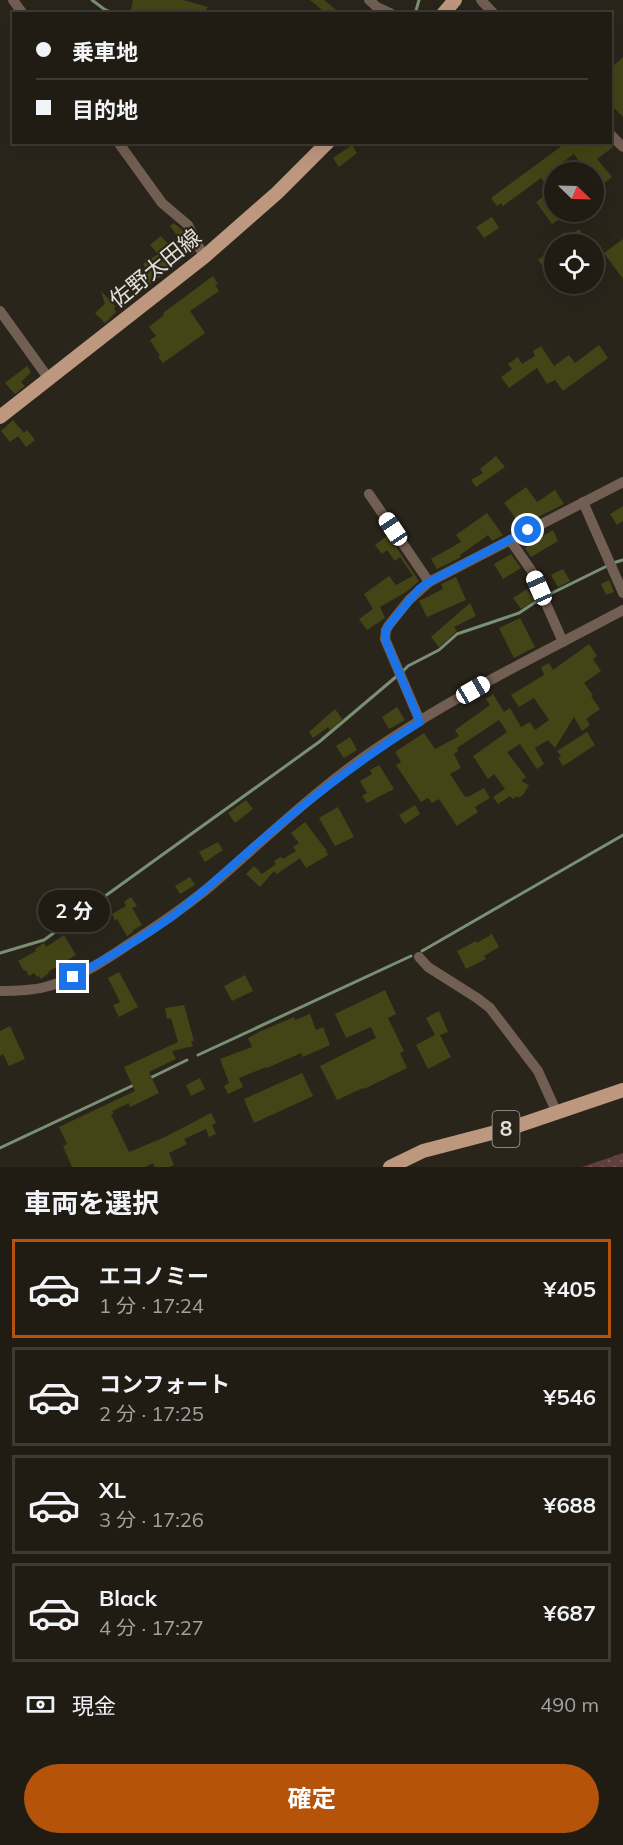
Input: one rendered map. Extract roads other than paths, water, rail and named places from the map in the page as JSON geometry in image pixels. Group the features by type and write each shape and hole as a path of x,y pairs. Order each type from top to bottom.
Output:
{"main road":[{"path":"445,12 455,0"},
{"name":"佐野太田線","path":"0,417 204,257 278,192 326,144"},
{"name":"8","path":"390,1167 423,1151 511,1128 623,1090"}],"street":[{"path":"369,0 388,12"},
{"path":"481,0 492,12"},
{"path":"612,136 623,147"},
{"path":"119,144 162,202 188,225 204,257"},
{"path":"0,310 49,378"},
{"path":"420,722 385,639 389,625 414,594 429,582 623,482"},
{"path":"369,494 429,582"},
{"path":"583,502 623,593"},
{"path":"510,540 531,570 563,642"},
{"path":"0,991 30,990 60,982 98,964 169,918 207,889 256,844 375,750 490,680 623,610"},
{"path":"419,957 428,967 489,1008 538,1071 556,1113"}],"waterway":[{"path":"92,0 111,12"},
{"path":"416,12 419,0"},
{"path":"613,563 623,560"},
{"path":"546,596 607,566"},
{"path":"402,672 408,666 439,650 457,634 519,613 540,599"},
{"path":"0,953 44,940 319,742 397,676"},
{"path":"422,951 623,835"},
{"path":"198,1055 411,956"},
{"path":"148,1079 187,1060"},
{"path":"0,1148 136,1084"}]}
